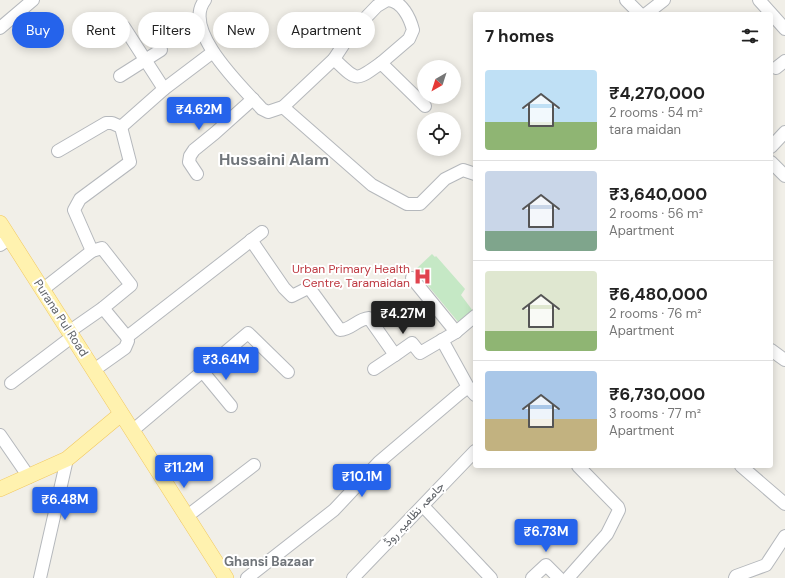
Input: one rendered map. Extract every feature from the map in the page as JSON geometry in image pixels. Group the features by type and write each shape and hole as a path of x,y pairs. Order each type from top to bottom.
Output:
{"main road":[{"name":"Purana Pul Road","path":"0,223 5,241 42,290 72,334 186,517 226,578"},
{"path":"0,489 67,459 121,414"}],"street":[{"path":"0,28 33,0"},
{"path":"205,0 200,16 201,26 213,52 262,109 268,112 283,107 334,59 351,33 377,6 387,0 393,0 399,4 410,19 413,30 409,39 362,77 352,76 334,59"},
{"path":"626,0 638,12"},
{"path":"649,12 664,0"},
{"path":"763,1 772,12"},
{"path":"773,14 785,29"},
{"path":"130,36 164,89"},
{"path":"120,76 161,50"},
{"path":"120,127 164,89 213,52"},
{"path":"381,63 425,106"},
{"path":"196,174 189,162 190,156 194,150 253,99"},
{"path":"283,107 372,185 407,204 420,204 445,179 459,171 463,170 473,173"},
{"path":"58,151 106,123 112,123 120,127 130,162 80,198 74,210 92,251"},
{"path":"773,145 785,132"},
{"path":"773,164 785,176"},
{"path":"127,337 262,232"},
{"path":"251,240 284,288 292,296 306,289 310,290 340,330 348,328 365,318 369,318 373,321 395,355"},
{"path":"11,383 131,285 102,248 92,251 42,290"},
{"path":"412,278 456,332"},
{"path":"94,370 125,348 128,341 127,337 103,308"},
{"path":"374,369 412,343 420,353 456,332 473,318"},
{"path":"132,431 248,333 288,372"},
{"path":"246,578 334,510 379,462 472,391 442,340"},
{"path":"773,351 785,360"},
{"path":"202,372 232,406"},
{"path":"0,435 29,477"},
{"name":"جامعہ نظامیہ روڈ","path":"353,578 473,453"},
{"path":"40,578 67,459"},
{"path":"186,517 254,465"},
{"path":"568,578 608,534 619,510 618,507 580,468"},
{"path":"743,468 785,504"},
{"path":"423,506 491,578"},
{"path":"735,578 736,576 766,565 785,536"},
{"path":"532,578 546,565 559,578"}],"green space":[{"path":"432,254 435,257 436,256 465,289 461,295 473,311 459,323 415,270"}],"place":[{"name":"Urban Primary Health Centre, Taramaidan","path":"423,276"}],"district":[{"name":"Hussaini Alam","path":"274,159"},
{"name":"Ghansi Bazaar","path":"269,561"}]}
